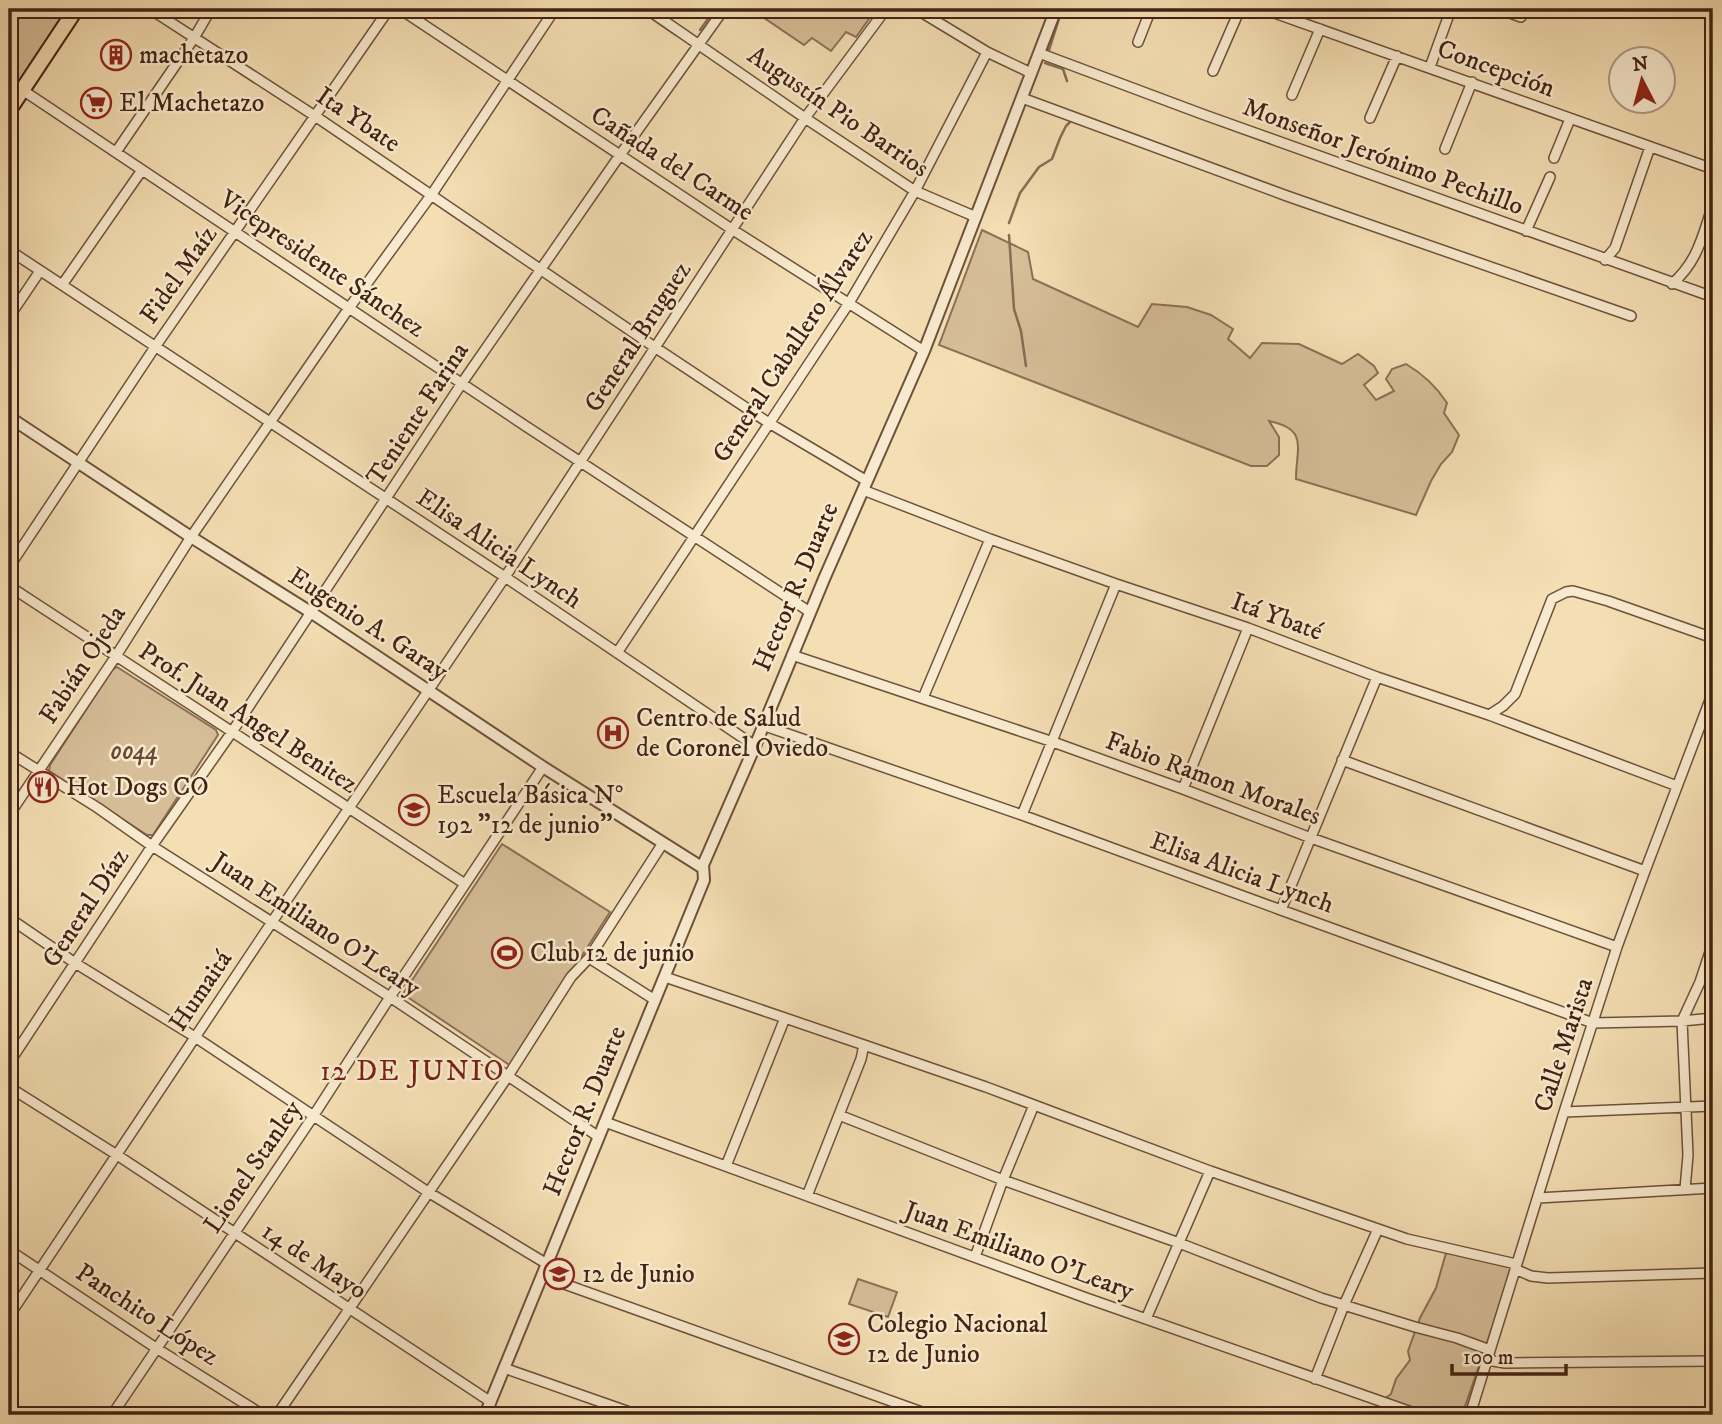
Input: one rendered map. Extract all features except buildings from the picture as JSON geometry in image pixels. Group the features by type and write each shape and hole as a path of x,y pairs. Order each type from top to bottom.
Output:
{"highway":[{"path":"9,110 76,9"}],"street":[{"name":"Ita Ybate","path":"150,9 315,116 541,269"},
{"path":"116,152 211,9"},
{"name":"Fidel Maíz","path":"9,566 155,346 389,9"},
{"name":"Cañada del Carme","path":"400,9 733,230 924,351"},
{"name":"Fabián Ojeda","path":"9,815 116,656 191,537 349,308 432,194 555,9"},
{"name":"Augustín Pio Barrios","path":"647,9 915,191 976,217"},
{"name":"Teniente Farina","path":"152,846 312,613 462,383 724,9"},
{"name":"General Bruguez","path":"429,691 805,118 886,9"},
{"path":"916,9 987,52 1031,73"},
{"name":"Hector R. Duarte","path":"490,1411 504,1368 704,880 703,865 924,351 1056,9"},
{"path":"1138,42 1151,9"},
{"path":"1213,71 1240,9"},
{"name":"Concepción","path":"1264,9 1713,169"},
{"path":"1430,67 1451,9"},
{"path":"1499,9 1521,17"},
{"path":"1292,95 1320,29"},
{"name":"General Caballero Álvarez","path":"617,653 849,303 915,191 987,52"},
{"name":"Monseñor Jerónimo Pechillo","path":"1039,53 1713,297"},
{"path":"1370,118 1397,56"},
{"name":"Vicepresidente Sánchez","path":"9,81 810,612"},
{"path":"1445,149 1472,82"},
{"path":"1022,98 1286,197 1631,316"},
{"path":"1555,158 1570,119"},
{"path":"1605,260 1615,248 1650,147"},
{"path":"62,285 142,170"},
{"path":"1526,231 1550,177"},
{"path":"1672,284 1696,256 1713,205"},
{"name":"Elisa Alicia Lynch","path":"9,250 755,746"},
{"name":"Itá Ybaté","path":"541,269 865,485 990,539 1248,628 1676,786"},
{"path":"9,317 40,271"},
{"name":"Eugenio A. Garay","path":"9,417 312,613 543,767 703,868"},
{"path":"923,698 990,539"},
{"path":"1022,815 1116,584"},
{"name":"Prof. Juan Angel Benitez","path":"9,586 465,884"},
{"path":"1489,715 1515,694 1552,599 1566,592 1608,601 1713,638"},
{"path":"1183,789 1248,628"},
{"name":"Fabio Ramon Morales","path":"792,655 1053,742 1617,947"},
{"path":"1281,910 1377,677"},
{"name":"Humaitá","path":"9,1316 429,691"},
{"name":"Calle Marista","path":"1470,1415 1617,947 1713,692"},
{"name":"Elisa Alicia Lynch","path":"762,725 1022,815 1593,1023 1713,1018"},
{"name":"Juan Emiliano O'Leary","path":"9,752 390,997 599,1136"},
{"path":"1342,760 1644,871"},
{"name":"Lionel Stanley","path":"112,1415 543,767"},
{"path":"277,1415 508,1076 571,977 589,958 663,843"},
{"name":"General Díaz","path":"9,1063 152,846"},
{"path":"9,918 75,963 195,1037 428,1192 547,1264"},
{"path":"1685,1189 1688,1155 1682,1021 1700,982 1713,943"},
{"path":"589,958 655,1000"},
{"path":"665,977 1034,1105 1210,1171 1407,1239 1516,1266 1531,1276 1548,1278 1713,1273"},
{"path":"726,1166 785,1018"},
{"path":"807,1196 861,1059 864,1045"},
{"name":"14 de Mayo","path":"9,1087 117,1155 349,1309 490,1411"},
{"path":"975,1257 1034,1105"},
{"path":"1564,1112 1713,1106"},
{"path":"839,1115 1003,1180 1179,1243 1321,1298 1457,1338 1505,1363 1713,1361"},
{"name":"Juan Emiliano O'Leary","path":"605,1122 1146,1319 1420,1415"},
{"path":"1146,1319 1210,1171"},
{"path":"1538,1198 1713,1188"},
{"path":"1315,1378 1378,1228"},
{"name":"Panchito López","path":"9,1250 156,1348 263,1415"},
{"path":"542,1276 930,1415"},
{"path":"504,1368 638,1415"}],"green space":[{"path":"9,9 67,9 20,81 9,74"},
{"path":"751,9 876,9 856,37 846,32 831,51 812,38 804,45"},
{"path":"982,230 1028,252 1033,279 1138,327 1152,304 1187,307 1211,315 1233,329 1228,339 1250,358 1262,343 1299,344 1342,364 1358,354 1374,366 1378,373 1364,385 1376,400 1394,391 1386,379 1392,369 1406,364 1429,381 1447,403 1444,413 1459,435 1452,452 1431,481 1416,515 1296,479 1297,441 1290,429 1282,425 1269,421 1279,437 1279,455 1267,466 1251,466 939,345"},
{"name":"0044","path":"117,667 216,730 218,735 153,835 147,835 49,771 50,765 112,670"},
{"name":"Club 12 de junio","path":"502,844 610,912 511,1066 403,994"},
{"path":"1448,1246 1514,1265 1462,1415 1429,1415 1383,1400 1391,1394 1396,1379 1410,1360 1408,1351 1420,1318 1436,1288"},
{"path":"858,1279 897,1292 888,1317 849,1304"}],"waterway":[{"path":"638,9 676,35"},
{"path":"700,30 715,9"},
{"path":"1049,50 1062,9"},
{"path":"1045,63 1063,69 1067,81"},
{"path":"1009,223 1020,193 1039,167 1052,159 1060,138 1071,121"},
{"path":"1009,235 1014,309 1021,331 1026,366"}],"place":[{"name":"machetazo","path":"116,55"},
{"name":"El Machetazo","path":"96,103"},
{"name":"Centro de Salud de Coronel Oviedo","path":"613,733"},
{"name":"Hot Dogs CO","path":"43,787"},
{"name":"Escuela Básica N° 192 \"12 de junio\"","path":"414,810"},
{"name":"Club 12 de junio","path":"507,953"},
{"name":"12 de Junio","path":"559,1274"},
{"name":"Colegio Nacional 12 de Junio","path":"844,1339"}],"district":[{"name":"12 DE JUNIO","path":"413,1071"}]}
